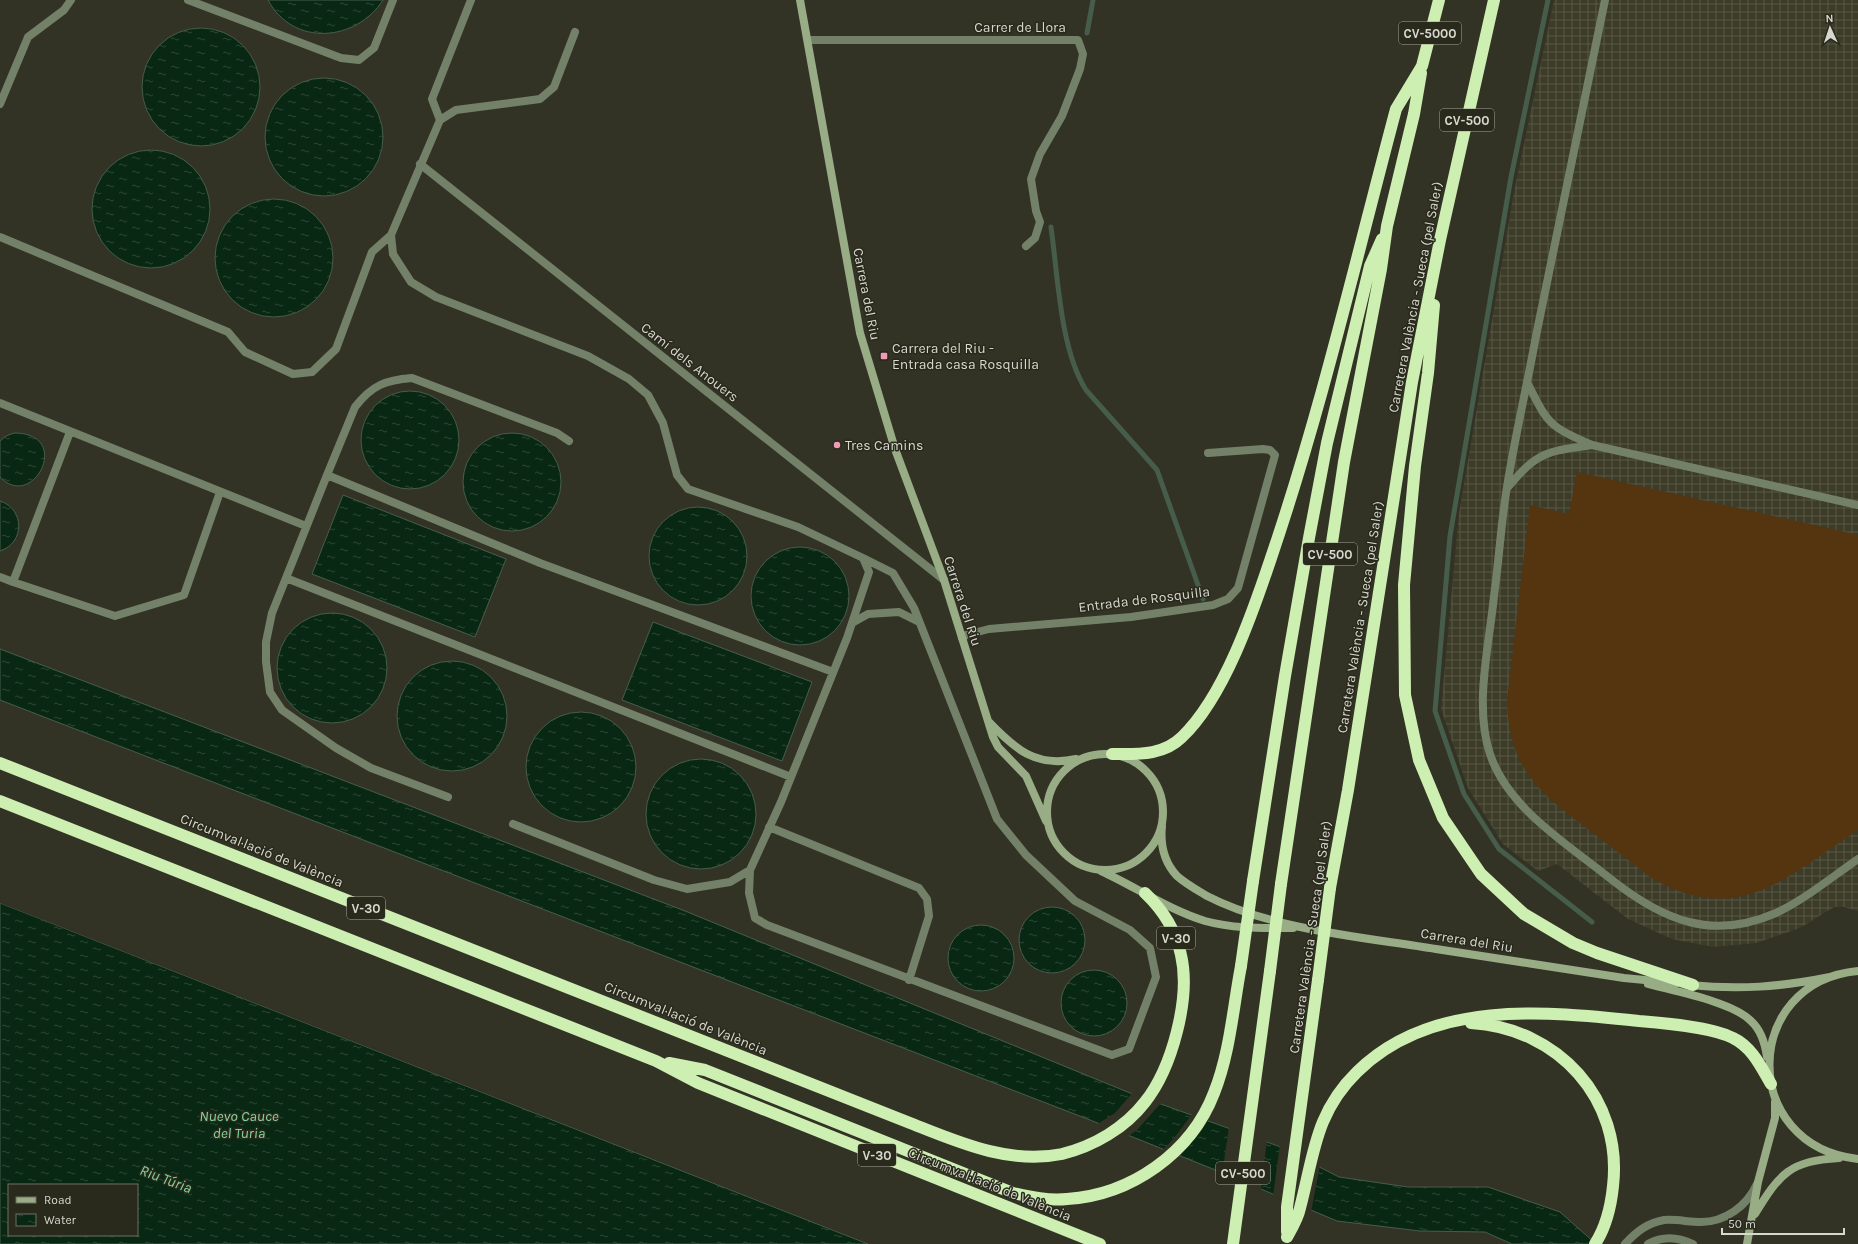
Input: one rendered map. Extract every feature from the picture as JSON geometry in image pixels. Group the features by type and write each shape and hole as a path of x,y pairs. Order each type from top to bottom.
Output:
{"highway":[{"name":"CV-5000","path":"1422,66 1439,0"},
{"name":"Carretera València - Sueca (pel Saler)","path":"1287,1240 1287,1207 1330,888 1349,782 1412,382 1440,240 1494,0"},
{"name":"CV-500","path":"1233,1244 1281,884 1344,462 1382,269 1387,226 1414,114 1422,66"},
{"path":"1112,754 1141,754 1156,752 1181,738 1203,710 1218,687 1236,651 1259,595 1292,495 1396,109 1422,66"},
{"path":"656,1061 705,1070 989,1184 1027,1196 1052,1200 1093,1196 1117,1188 1150,1172 1177,1150 1194,1130 1207,1109 1219,1079 1225,1056 1241,966 1285,676 1327,443 1370,266 1387,226"},
{"path":"1440,240 1428,373 1415,466 1404,585 1405,695 1419,760 1443,818 1481,874 1524,914 1573,943 1597,953 1693,985"},
{"name":"Circumval·lació de València","path":"0,762 945,1137 990,1152 1010,1156 1031,1157 1062,1154 1094,1143 1118,1128 1134,1114 1154,1089 1164,1069 1176,1034 1183,991 1183,971 1182,957 1171,928 1163,913 1145,893"},
{"name":"Circumval·lació de València","path":"0,802 656,1061 698,1083 1100,1244"},
{"path":"1287,1240 1300,1209 1313,1149 1320,1128 1327,1109 1336,1095 1358,1071 1394,1044 1422,1030 1474,1017 1510,1014 1551,1014 1620,1019 1710,1031 1734,1038 1744,1046 1753,1055 1771,1084"},
{"path":"1438,1025 1465,1023 1486,1024 1506,1029 1550,1048 1566,1060 1580,1074 1599,1104 1612,1138 1614,1175 1609,1210 1604,1227 1595,1244"}],"street":[{"path":"0,104 28,37 64,10 71,0"},
{"path":"188,0 341,58 359,60 374,48 393,0"},
{"path":"440,120 432,99 471,0"},
{"name":"Carrera del Riu","path":"800,0 860,333 895,449 944,580 988,721 998,747 1026,776 1046,821"},
{"path":"1605,0 1569,172 1507,488 1484,690 1484,732 1490,753 1504,784 1515,799 1531,815 1631,895 1651,908 1672,918 1710,925 1732,925 1752,921 1776,913 1791,905 1858,859"},
{"path":"0,237 228,332 245,352 293,374 312,372 336,349 372,252 391,235 440,120 456,110 540,99 554,87 575,32"},
{"name":"Carrer de Llora","path":"808,40 1078,40 1083,54 1080,69 1062,116 1040,154 1031,179 1036,211 1040,222 1035,238 1026,246"},
{"name":"Camí dels Anouers","path":"420,164 944,580"},
{"path":"391,235 393,254 410,282 436,297 588,356 628,379 648,395 663,423 677,476 688,489 798,527 893,572 914,608 997,819 1026,855 1075,901 1130,930 1150,948 1156,977 1129,1050 1112,1055 909,980 768,925 755,918 749,894 750,870 791,777 852,623 869,572 863,558"},
{"path":"448,797 371,768 336,748 282,710 270,692 266,662 266,642 272,613 355,407 363,397 377,386 396,379 412,378 557,433 569,441"},
{"path":"1528,382 1542,412 1549,421 1558,429 1592,445 1858,505"},
{"path":"0,403 306,526"},
{"path":"13,582 70,432"},
{"path":"1507,488 1528,465 1538,458 1551,453 1592,445"},
{"name":"Entrada de Rosquilla","path":"962,638 966,635 989,629 1131,617 1213,605 1228,599 1238,588 1275,455 1270,450 1263,449 1208,453"},
{"path":"327,475 540,562 833,672"},
{"path":"0,577 115,616 184,595 220,492"},
{"path":"286,578 791,777"},
{"path":"852,623 868,614 899,612 919,622"},
{"name":"Carrera del Riu","path":"988,721 1011,744 1032,758 1056,761 1082,757"},
{"path":"1097,754 1112,754 1139,764 1149,773 1157,785 1162,798 1162,826 1156,840 1139,859 1127,866 1113,870 1098,870 1083,866 1070,859 1059,848 1051,836 1046,821 1046,805 1053,783 1060,773 1070,764 1082,757 1097,754"},
{"path":"513,824 654,880 687,889 730,882 750,870"},
{"name":"Carrera del Riu","path":"1162,826 1160,839 1166,860 1178,877 1192,887 1236,909 1306,929"},
{"path":"769,827 919,888 927,899 929,916 909,980"},
{"name":"Carrera del Riu","path":"1098,870 1183,912 1219,924 1239,927 1306,929 1624,978 1693,985 1746,988 1790,985 1830,977"},
{"path":"1844,1158 1826,1152 1810,1143 1795,1131 1787,1121 1775,1099 1771,1084 1769,1066 1770,1046 1776,1028 1786,1010 1799,996 1812,986 1830,977 1858,967"},
{"path":"1845,972 1858,971"},
{"name":"Carrera del Riu","path":"1624,978 1707,1000 1741,1013 1751,1020 1762,1036 1769,1066"},
{"path":"1747,1244 1758,1182 1772,1129 1775,1099"},
{"path":"1752,1218 1768,1192 1785,1173 1806,1162 1844,1158 1858,1159"},
{"path":"1626,1243 1640,1229 1658,1222 1677,1220 1701,1222 1712,1221 1722,1217 1739,1208 1748,1200 1758,1182"},
{"path":"1648,1244 1662,1238 1673,1238 1693,1244"}],"shaded area":[{"path":"1554,0 1858,0 1858,911 1844,907 1834,907 1800,928 1756,943 1713,947 1672,939 1628,919 1557,864 1538,871 1503,844 1468,788 1441,709 1459,513 1514,192"},
{"path":"1577,472 1858,535 1858,830 1784,879 1760,891 1735,897 1709,898 1681,892 1650,877 1552,800 1539,788 1519,759 1513,742 1509,723 1507,700 1530,505 1569,514"}],"water":[{"path":"268,0 383,0 371,14 357,24 341,31 325,33 308,32 293,26 279,15"},
{"path":"201,28 212,29 223,33 234,38 243,45 250,54 255,65 259,76 259,98 255,109 250,120 243,129 234,136 223,141 212,145 201,146 190,145 179,141 168,136 159,129 152,120 147,109 143,98 142,87 143,76 147,65 152,54 159,45 168,38 179,33 190,29"},
{"path":"324,78 335,79 346,83 357,88 366,95 373,104 378,115 382,126 382,148 378,159 373,170 366,179 357,186 346,191 335,195 324,196 313,195 302,191 291,186 282,179 275,170 270,159 266,148 265,137 266,126 270,115 275,104 282,95 291,88 302,83 313,79"},
{"path":"151,150 162,151 173,155 184,160 193,167 200,176 205,187 209,198 209,220 205,231 200,242 193,251 184,258 173,263 162,267 151,268 140,267 129,263 118,258 109,251 102,242 97,231 93,220 92,209 93,198 97,187 102,176 109,167 118,160 129,155 140,151"},
{"path":"274,199 285,200 296,204 307,209 316,216 323,225 328,236 332,247 332,269 328,280 323,291 316,300 307,307 296,312 285,316 274,317 263,316 252,312 241,307 232,300 225,291 220,280 216,269 215,258 216,247 220,236 225,225 232,216 241,209 252,204 263,200"},
{"path":"410,391 429,395 445,405 455,421 459,440 455,459 445,475 429,485 410,489 391,485 375,475 365,459 361,440 365,421 375,405 391,395"},
{"path":"14,433 32,436 42,445 45,456 42,468 35,478 25,485 13,485 0,477 0,441 6,436"},
{"path":"512,433 531,437 547,447 557,463 561,482 557,501 547,517 531,527 512,531 493,527 477,517 467,501 463,482 467,463 477,447 493,437"},
{"path":"343,495 506,559 475,637 312,574"},
{"path":"0,501 8,505 14,511 18,518 19,526 18,534 14,541 8,547 0,551"},
{"path":"698,507 717,511 733,521 743,537 747,556 743,575 733,591 717,601 698,605 679,601 663,591 653,575 649,556 653,537 663,521 679,511"},
{"path":"800,547 819,551 835,561 845,577 849,596 845,615 835,631 819,641 800,645 781,641 765,631 755,615 751,596 755,577 765,561 781,551"},
{"path":"332,613 353,617 363,622 371,629 378,637 383,647 387,668 383,689 378,699 371,707 363,714 353,719 332,723 311,719 301,714 293,707 286,699 281,689 277,668 281,647 286,637 293,629 301,622 311,617"},
{"path":"653,622 812,682 782,761 622,700"},
{"path":"0,649 685,911 1130,1093 1278,1146 1339,1177 1408,1187 1488,1187 1560,1212 1596,1244 1512,1244 1485,1232 1420,1231 1337,1221 1218,1171 1085,1118 0,700"},
{"path":"452,661 473,665 483,670 491,677 498,685 503,695 507,716 503,737 498,747 491,755 483,762 473,767 452,771 431,767 421,762 413,755 406,747 401,737 397,716 401,695 406,685 413,677 421,670 431,665"},
{"path":"581,712 602,716 612,721 620,728 627,736 632,746 636,767 632,788 627,798 620,806 612,813 602,818 581,822 560,818 550,813 542,806 535,798 530,788 526,767 530,746 535,736 542,728 550,721 560,716"},
{"path":"701,759 722,763 732,768 740,775 747,783 752,793 756,814 752,835 747,845 740,853 732,860 722,865 701,869 680,865 670,860 662,853 655,845 650,835 646,814 650,793 655,783 662,775 670,768 680,763"},
{"name":"Nuevo Cauce del Turia","path":"0,903 868,1244 0,1244"},
{"path":"1046,907 1058,907 1065,909 1076,916 1083,927 1085,940 1083,953 1076,964 1065,971 1058,973 1046,973 1039,971 1028,964 1021,953 1019,946 1019,934 1021,927 1028,916 1039,909"},
{"path":"975,925 987,925 1000,930 1005,934 1012,945 1014,958 1012,971 1005,982 994,989 987,991 975,991 962,986 953,977 948,964 948,952 953,939 962,930"},
{"path":"1088,970 1100,970 1107,972 1118,979 1125,990 1127,1003 1125,1016 1118,1027 1107,1034 1100,1036 1088,1036 1081,1034 1070,1027 1063,1016 1061,1009 1061,997 1063,990 1070,979 1081,972"}],"pier":[{"path":"0,901 869,1242 870,1244 0,903"},
{"path":"1133,1092 1162,1102 1137,1130 1127,1137 1096,1125 1115,1113"},
{"path":"1193,1113 1209,1119 1200,1133 1179,1157 1162,1151 1174,1138"},
{"path":"1229,1126 1267,1140 1261,1191 1222,1175"},
{"path":"1280,1144 1320,1165 1311,1212 1273,1196"}],"waterway":[{"path":"1087,33 1093,0"},
{"path":"1548,0 1511,177 1450,536 1435,711 1464,794 1499,849 1592,922"},
{"path":"1051,227 1061,312 1065,333 1077,373 1086,390 1157,470 1203,599"}],"place":[{"name":"Carrera del Riu - Entrada casa Rosquilla","path":"884,356"},
{"name":"Tres Camins","path":"837,445"}],"water label":[{"name":"Riu Túria","path":"166,1179"}]}
